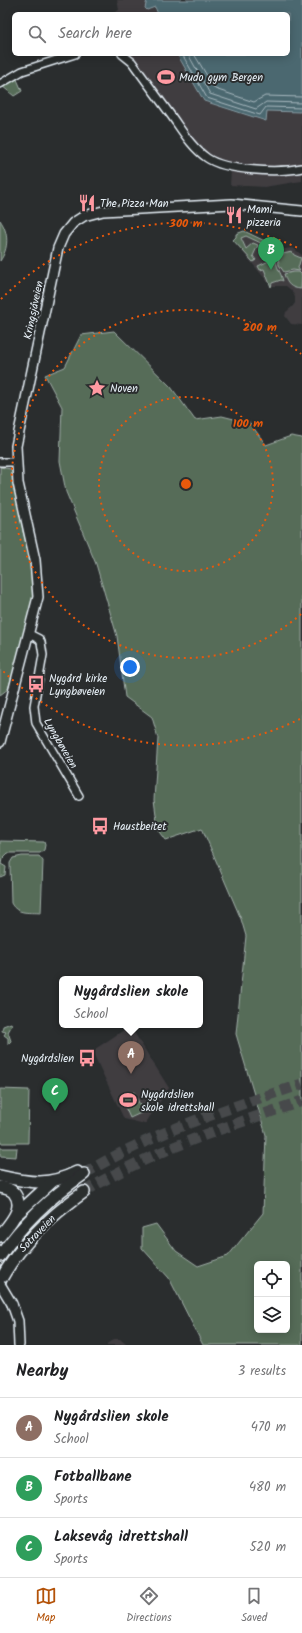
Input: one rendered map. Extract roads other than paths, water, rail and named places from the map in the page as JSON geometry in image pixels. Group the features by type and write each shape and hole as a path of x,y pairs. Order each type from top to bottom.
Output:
{"highway":[{"name":"Sotraveien","path":"0,1256 22,1226 37,1210 82,1173 53,1181"},
{"path":"0,1176 24,1182 53,1181"},
{"path":"0,1236 15,1215 53,1181"},
{"path":"0,1187 10,1189 17,1197 18,1206 15,1215"},
{"name":"Sotraveien","path":"0,1281 17,1254 43,1224 84,1192"},
{"path":"0,1294 17,1254"}],"main road":[{"name":"Kringsjåveien","path":"0,742 38,597 35,560 19,489 16,462 19,432 58,248 64,234 73,223 84,216 95,212 162,206 232,204 302,211"},
{"path":"0,1284 12,1304 18,1321 19,1345"}],"street":[{"path":"0,84 22,71 69,56"},
{"path":"124,56 132,62 180,130 206,157 221,164 267,171 279,172 302,168"},
{"path":"0,462 16,462"},
{"name":"Lyngbøveien","path":"29,634 39,639 42,646 42,666 34,706 36,723 79,796"}],"water":[{"path":"147,0 302,0 302,109 300,112 267,111 266,121 204,101 178,56 290,56 290,12 157,12 155,7 147,10 145,8"}],"tunnel":[{"path":"84,1174 110,1159 163,1134 218,1112 302,1084"},
{"path":"84,1192 136,1164 190,1140 302,1101"}],"place":[{"name":"Mudo gym Bergen","path":"166,77"},
{"name":"The Pizza Man","path":"87,203"},
{"name":"Mami pizzeria","path":"234,215"},
{"name":"Fotballbane","path":"271,270"},
{"name":"Noven","path":"97,388"},
{"name":"Nygård kirke Lyngbøveien","path":"36,684"},
{"name":"Haustbeitet","path":"100,826"},
{"name":"Nygårdslien","path":"87,1058"},
{"name":"Nygårdslien skole","path":"131,1074"},
{"name":"Nygårdslien skole idrettshall","path":"128,1100"},
{"name":"Laksevåg idrettshall","path":"55,1111"}]}
